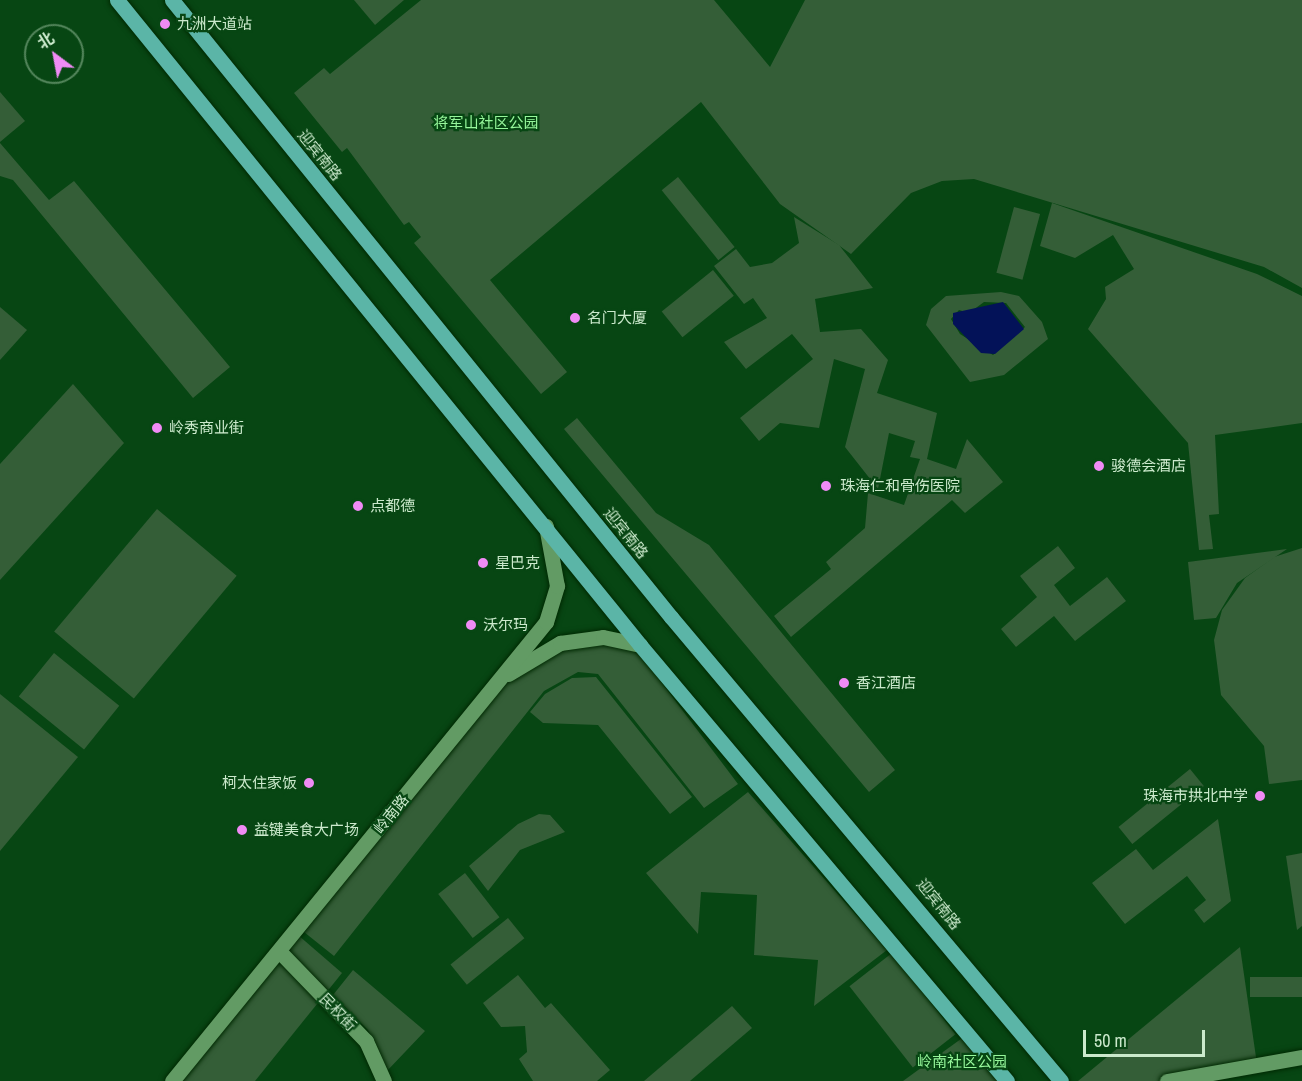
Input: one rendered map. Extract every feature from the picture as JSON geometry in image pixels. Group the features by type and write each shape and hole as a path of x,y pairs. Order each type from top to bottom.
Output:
{"main road":[{"path":"117,0 546,525 640,645 1007,1081"},
{"name":"迎宾南路","path":"172,0 651,592 1061,1081"}],"street":[{"name":"岭南路","path":"172,1081 280,952 546,622 557,586 546,525"},
{"path":"500,678 560,643 603,637 640,645"},
{"name":"民权街","path":"280,952 366,1041 384,1081"},
{"path":"1167,1081 1302,1057"}],"green space":[{"path":"354,0 404,0 375,25"},
{"name":"将军山社区公园","path":"421,0 714,0 770,67 805,0 1302,0 1302,288 1264,267 974,179 942,181 911,193 851,254 780,204 701,102 490,280 567,372 541,394 414,243 421,237 409,222 404,225 347,148 342,152 294,93 324,68 330,74"},
{"path":"0,92 25,121 0,142"},
{"path":"0,143 49,200 74,181 230,367 193,398 13,180 0,176"},
{"path":"678,177 735,247 718,260 662,190"},
{"path":"1052,203 1257,274 1302,296 1302,423 1215,435 1219,514 1209,515 1213,549 1199,550 1188,443 1088,329 1106,299 1105,287 1134,269 1113,235 1075,258 1040,246"},
{"path":"1014,207 1040,214 1022,280 996,273"},
{"path":"794,217 839,245 873,288 815,299 820,332 861,329 888,360 877,393 937,413 927,459 956,469 967,439 1003,482 965,513 952,500 791,637 774,616 831,569 826,562 865,528 868,493 904,505 920,459 910,457 915,441 889,433 878,489 845,447 865,369 834,359 819,428 780,423 759,441 740,418 813,359 792,334 746,369 724,342 767,318 753,298 744,304 714,266 736,249 750,267 772,263 799,243"},
{"path":"713,270 734,296 682,337 662,312"},
{"path":"1001,292 1019,296 1042,322 1048,339 1004,375 970,382 926,325 931,309 946,296","holes":["984,302 1006,303 1025,327 993,355 960,334 951,319 959,310 969,313"]},
{"path":"0,307 27,330 0,360"},
{"path":"73,384 124,443 0,580 0,464"},
{"path":"577,418 656,513 709,545 895,770 869,792 564,429"},
{"path":"157,509 237,576 134,698 54,632"},
{"path":"1058,546 1075,568 1054,585 1070,606 1107,577 1126,601 1075,641 1054,616 1016,647 1001,629 1037,597 1020,576"},
{"path":"1302,548 1302,780 1269,784 1264,746 1221,695 1214,640 1222,610 1245,578 1274,557"},
{"path":"1287,549 1237,583 1216,618 1194,620 1188,562"},
{"path":"602,645 637,650 738,784 704,808 598,674 578,672 544,691 334,956 304,932 505,683 562,651"},
{"path":"54,653 119,706 84,749 19,697"},
{"path":"596,677 692,797 670,814 598,725 543,723 530,712 545,694 572,678"},
{"path":"0,694 78,757 0,851"},
{"path":"1190,769 1204,786 1132,844 1119,827"},
{"path":"748,792 887,950 814,1006 818,960 754,955 757,895 701,892 698,934 646,873"},
{"path":"539,814 550,815 565,832 520,850 488,891 469,866 518,824"},
{"path":"1218,819 1231,901 1204,923 1194,910 1206,900 1187,876 1125,924 1092,883 1136,849 1153,870"},
{"path":"1302,853 1302,926 1297,930 1286,856"},
{"path":"465,873 499,917 473,938 438,894"},
{"path":"508,918 524,938 467,985 450,965"},
{"path":"298,935 342,973 255,1081 177,1081"},
{"path":"1240,947 1257,1064 1165,1081 1078,1081"},
{"path":"892,953 955,1034 913,1067 849,986"},
{"path":"353,970 425,1031 386,1072 368,1030 333,995"},
{"path":"518,975 545,1008 551,1003 610,1070 597,1081 533,1081 519,1059 527,1052 525,1026 501,1027 483,1003"},
{"path":"1250,977 1302,977 1302,997 1250,997"},
{"path":"732,1006 752,1028 690,1081 644,1081"},
{"name":"岭南社区公园","path":"965,1036 1004,1081 903,1081"}],"shaded area":[{"path":"1003,302 1024,329 995,354 981,353 953,324 953,313"}],"place":[{"name":"九洲大道站","path":"165,24"},
{"name":"名门大厦","path":"575,318"},
{"name":"岭秀商业街","path":"157,428"},
{"name":"骏德会酒店","path":"1099,466"},
{"name":"珠海仁和骨伤医院","path":"826,486"},
{"name":"点都德","path":"358,506"},
{"name":"星巴克","path":"483,563"},
{"name":"沃尔玛","path":"471,625"},
{"name":"香江酒店","path":"844,683"},
{"name":"柯太住家饭","path":"309,783"},
{"name":"珠海市拱北中学","path":"1260,796"},
{"name":"益键美食大广场","path":"242,830"}]}
